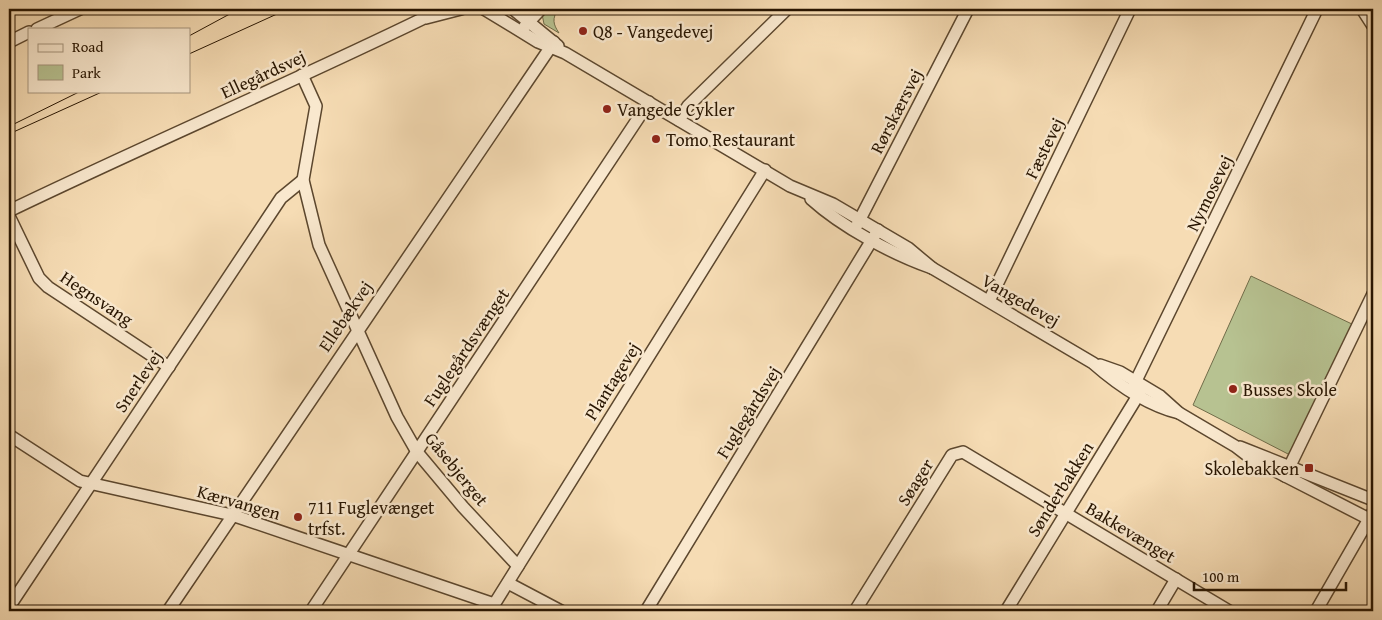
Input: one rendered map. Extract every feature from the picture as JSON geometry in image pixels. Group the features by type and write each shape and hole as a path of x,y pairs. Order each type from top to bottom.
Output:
{"street":[{"path":"39,28 80,9"},
{"name":"Ellegårdsvej","path":"422,19 435,9"},
{"path":"422,19 445,9"},
{"name":"Vangedevej","path":"484,9 519,30 552,44 805,194 833,204 857,224 876,235 902,258 932,268 1093,363 1120,372 1155,405 1179,413 1235,446 1255,452 1287,472 1372,518"},
{"path":"519,30 520,13 541,9"},
{"path":"679,120 688,106 787,9"},
{"name":"Rørskærsvej","path":"857,224 968,9"},
{"name":"Fæstevej","path":"989,302 1130,9"},
{"name":"Nymosevej","path":"1138,389 1317,9"},
{"path":"1362,9 1373,26"},
{"name":"Ellegårdsvej","path":"9,211 115,159 179,133 422,19 460,10"},
{"name":"Vangedevej","path":"520,13 552,44"},
{"path":"9,42 28,32"},
{"name":"Ellebækvej","path":"168,611 552,44"},
{"name":"Gåsebjerget","path":"302,75 316,106 303,180 320,245 397,417 417,452 462,507 518,566"},
{"name":"Fuglegårdsvænget","path":"311,611 650,102"},
{"name":"Plantagevej","path":"492,608 765,170"},
{"name":"Snerlevej","path":"11,607 90,484 281,198 303,180"},
{"name":"Hegnsvang","path":"9,216 39,278 48,287 169,367"},
{"name":"Fuglegårdsvej","path":"646,611 876,235"},
{"path":"1287,472 1373,294"},
{"name":"Sønderbakken","path":"1006,611 1138,389"},
{"name":"Kærvangen","path":"9,434 80,480 90,484 232,515 349,554 492,608"},
{"name":"Søager","path":"855,611 952,455 963,452 1066,513"},
{"name":"Vangedevej","path":"1287,472 1373,500"},
{"name":"Bakkevænget","path":"1066,513 1230,611"},
{"path":"1316,611 1372,518"},
{"path":"1157,611 1176,579"},
{"path":"508,583 561,611"}],"green space":[{"path":"546,9 558,9 554,21 559,33 544,24 542,14"},
{"path":"1251,276 1354,325 1290,455 1193,405"}],"tram line":[{"path":"190,35 239,9"},
{"path":"190,54 288,9"},
{"path":"14,124 79,92"},
{"path":"9,134 102,92"}],"place":[{"name":"Q8 - Vangedevej","path":"583,31"},
{"name":"Vangede Cykler","path":"607,109"},
{"name":"Tomo Restaurant","path":"656,139"},
{"name":"Busses Skole","path":"1233,389"},
{"name":"Skolebakken","path":"1309,468"},
{"name":"711 Fuglevænget trfst.","path":"298,517"}]}
